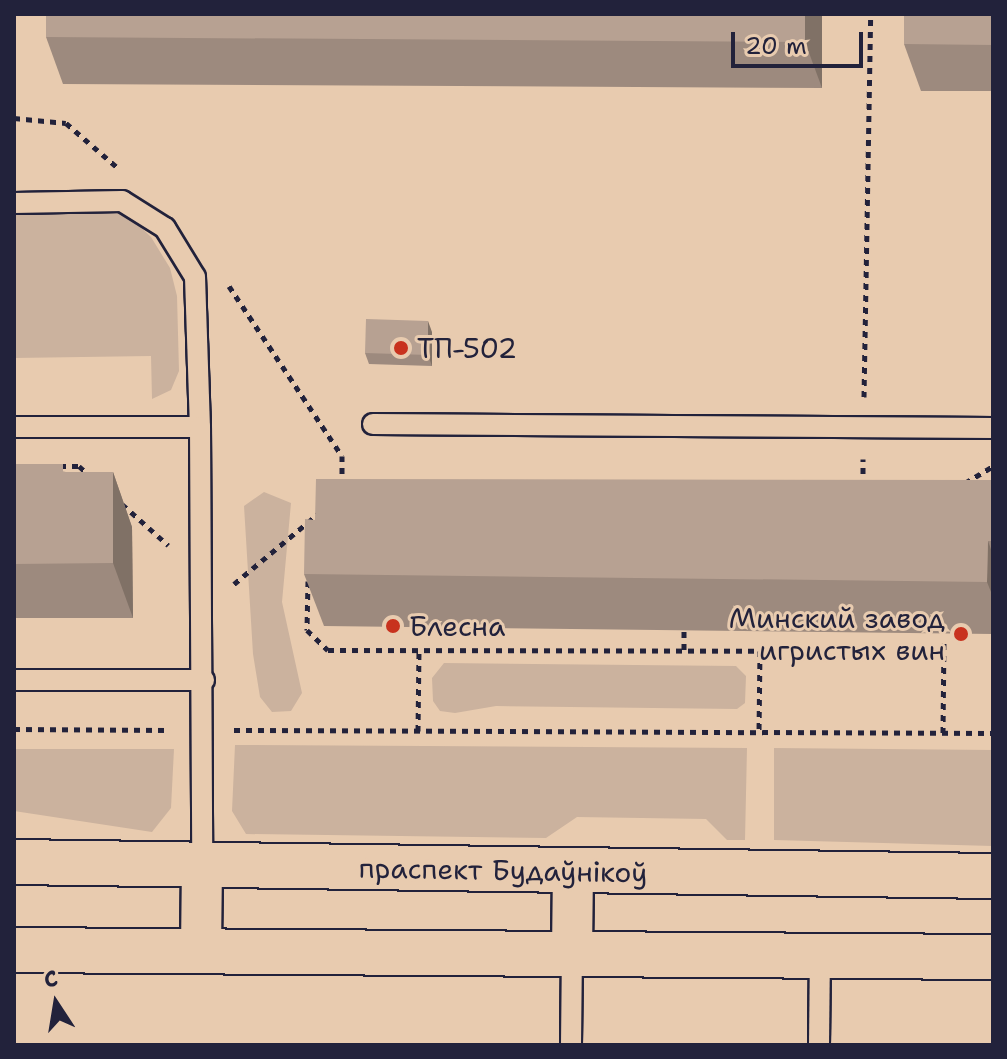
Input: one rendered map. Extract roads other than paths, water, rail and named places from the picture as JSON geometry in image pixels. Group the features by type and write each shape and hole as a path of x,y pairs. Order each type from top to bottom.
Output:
{"main road":[{"name":"праспект Будаўнікоў","path":"14,862 993,876"},
{"path":"14,950 201,948 993,957"}],"street":[{"path":"201,948 202,867"},
{"path":"572,952 573,871"}],"lane":[{"path":"14,203 122,201 165,228 195,277 204,680 202,867"},
{"path":"373,424 993,428"},
{"path":"14,427 200,427"},
{"path":"14,680 204,680"},
{"path":"571,1045 572,952"},
{"path":"819,1045 820,955"}],"place":[{"name":"ТП-502","path":"401,348"},
{"name":"Блесна","path":"393,626"},
{"name":"Минский завод игристых вин","path":"961,634"}]}
